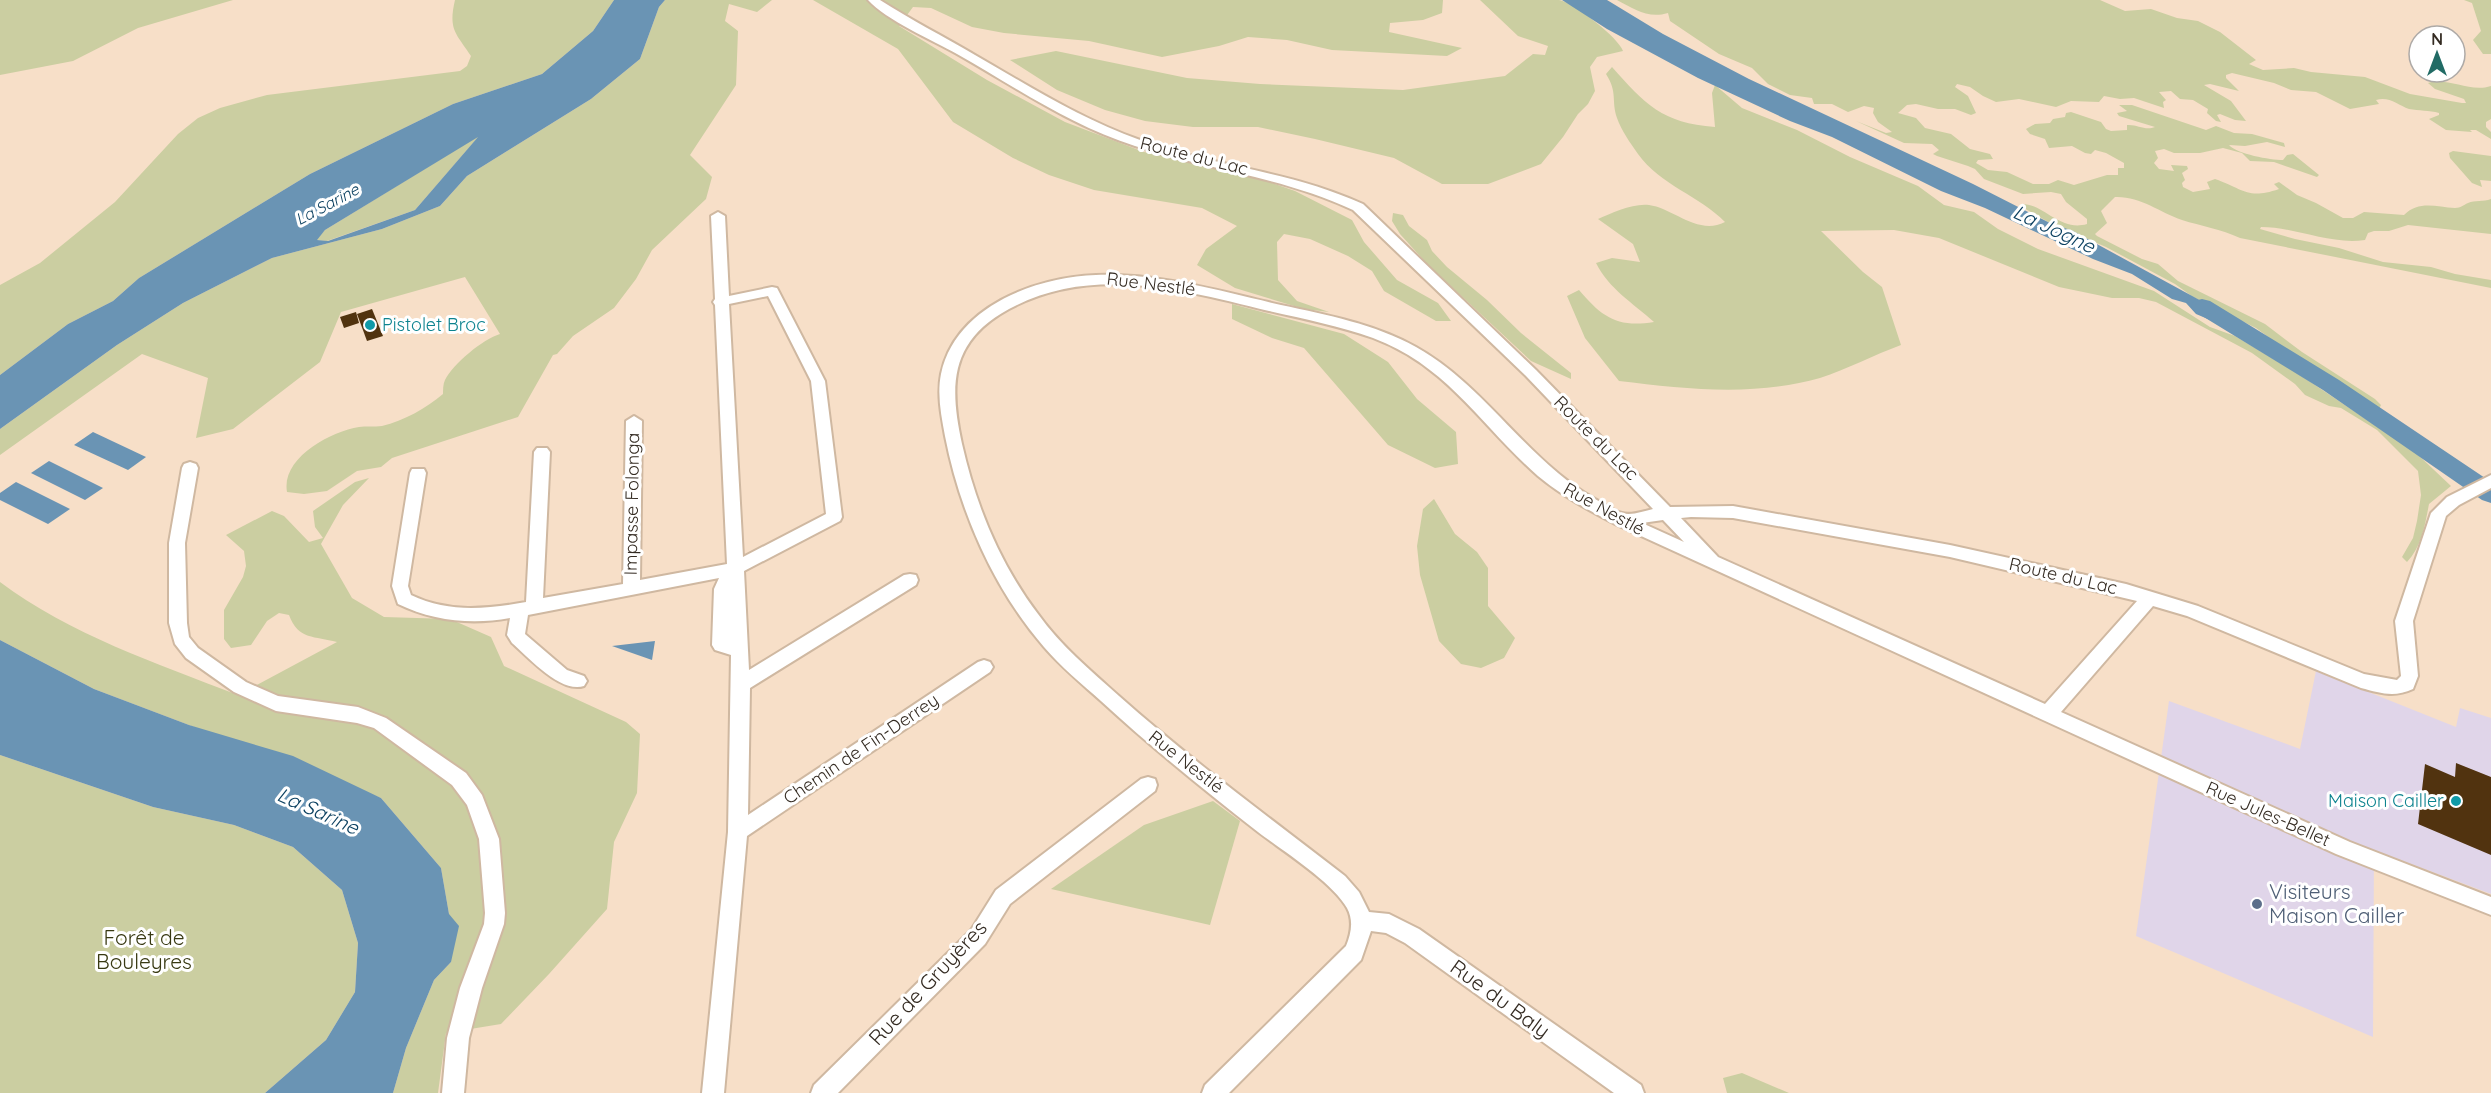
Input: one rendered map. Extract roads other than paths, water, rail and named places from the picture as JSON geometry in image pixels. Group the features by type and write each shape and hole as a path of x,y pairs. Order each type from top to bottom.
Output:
{"street":[{"name":"Route du Lac","path":"873,0 1055,106 1104,131 1162,150 1237,166 1329,194 1358,207 1531,373 1668,512 1699,509 1780,520 1950,551 2150,598 2192,611 2361,681 2389,688 2403,687 2410,681 2412,674 2404,638 2404,621 2439,513 2459,497 2491,481"},
{"path":"713,1093 738,832 741,684 720,302 718,216"},
{"name":"Rue Nestlé","path":"1361,920 1351,896 1338,882 1137,724 1049,642 1030,616 983,540 958,465 947,406 947,378 962,342 984,317 1017,297 1060,283 1101,278 1134,278 1178,284 1361,329 1402,345 1437,365 1467,391 1547,475 1574,496 1623,521 2049,715"},
{"path":"720,302 772,291 818,381 834,517 735,574"},
{"name":"Impasse Folonga","path":"631,588 634,421"},
{"path":"542,452 527,608 516,631 518,638 561,675 578,681"},
{"path":"190,468 177,543 178,623 179,633 185,645 228,679 263,698 290,706 358,715 380,723 459,780 475,801 489,839 494,924 471,988 458,1038 453,1093"},
{"name":"Impasse Folonga","path":"418,473 400,586 404,599 416,605 455,615 491,615 631,588 735,574"},
{"path":"1623,521 1668,512 1709,554 1713,562"},
{"path":"741,684 910,580"},
{"path":"2049,715 2150,598"},
{"name":"Chemin de Fin-Derrey","path":"738,832 984,667"},
{"name":"Rue Jules-Bellet","path":"2049,715 2343,848 2491,906"},
{"name":"Rue de Gruyères","path":"822,1093 978,937 1003,897 1148,784"},
{"path":"1213,1093 1354,953 1362,930 1361,920"},
{"name":"Rue du Baly","path":"1361,920 1389,924 1412,936 1633,1093"}],"water":[{"name":"La Sarine","path":"614,0 665,0 659,7 640,59 591,99 467,176 440,206 382,229 272,258 183,303 117,345 0,429 0,375 68,324 113,301 139,278 310,174 453,104 542,74 593,31","holes":["478,137 415,210 328,241 317,240 325,230"]},
{"path":"1562,0 1607,0 1663,34 1749,79 1973,184 2050,223 2073,231 2238,321 2227,327 2196,314 2186,303 2172,299 2132,274 2093,259 1985,208 1941,191 1832,137 1790,121 1698,78 1607,29"},
{"path":"93,432 146,457 128,470 74,445"},
{"path":"49,461 103,488 85,500 31,473"},
{"path":"16,482 70,509 48,524 0,500 0,493"},
{"name":"La Sarine","path":"0,640 94,689 189,725 293,756 381,798 441,868 449,914 459,926 451,962 434,980 406,1048 393,1093 265,1093 326,1040 355,992 358,943 342,890 293,847 234,825 153,807 0,755"},
{"path":"655,641 652,660 612,646"}],"waterway":[{"name":"La Jogne","path":"2202,306 2331,385 2491,494"}],"place":[{"name":"Pistolet Broc","path":"370,325"},
{"name":"Maison Cailler","path":"2456,801"},
{"name":"Visiteurs Maison Cailler","path":"2257,904"}],"park label":[{"name":"Forêt de Bouleyres","path":"144,950"}]}
